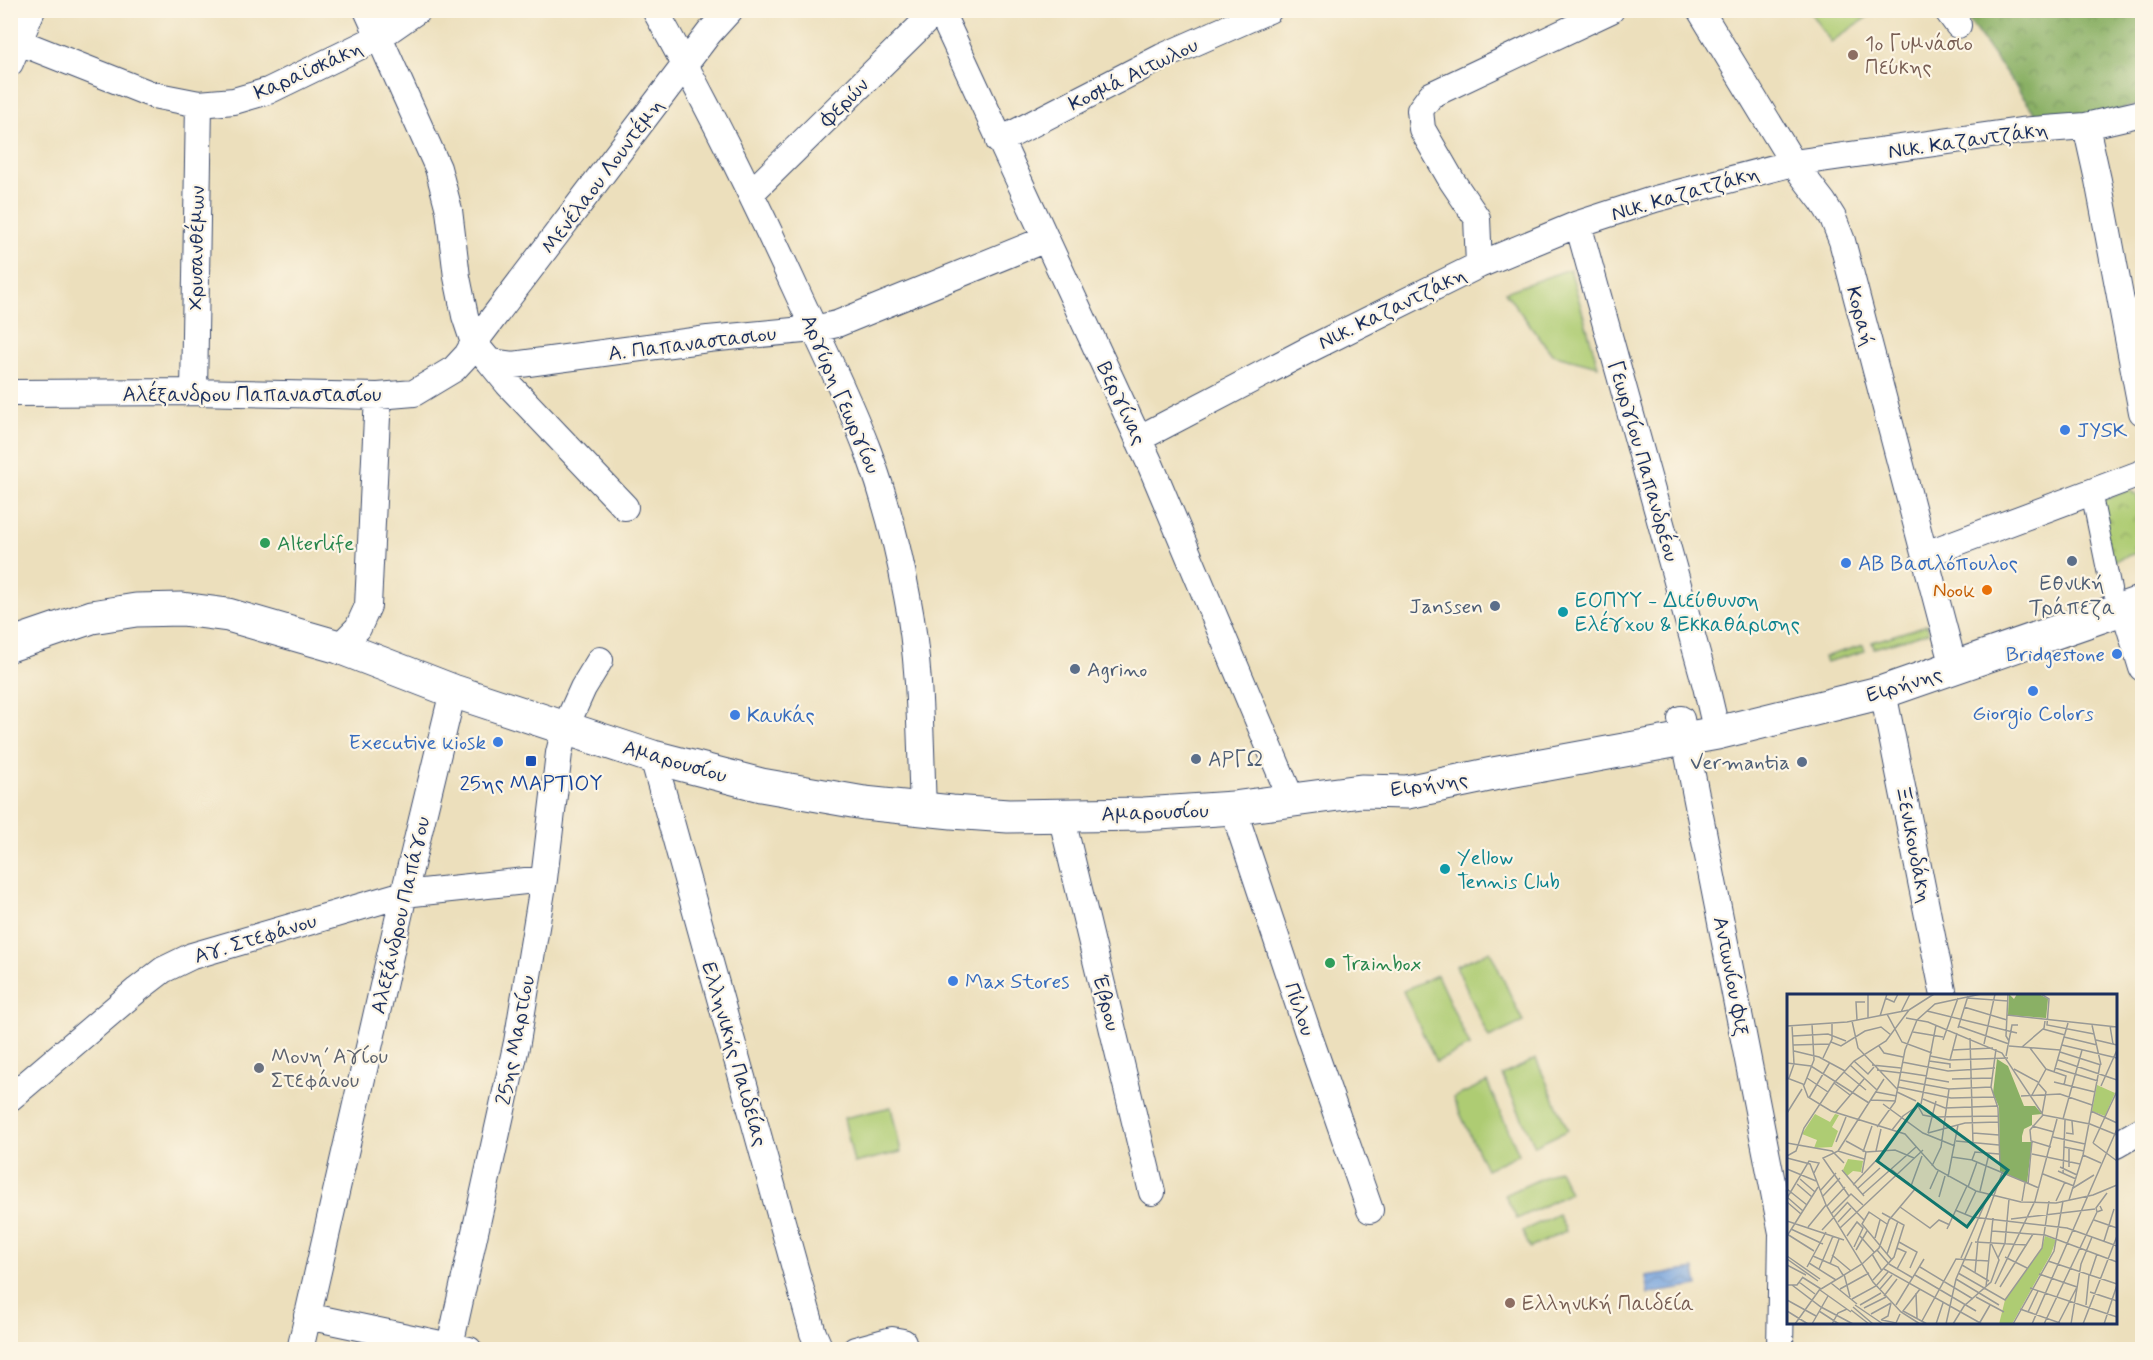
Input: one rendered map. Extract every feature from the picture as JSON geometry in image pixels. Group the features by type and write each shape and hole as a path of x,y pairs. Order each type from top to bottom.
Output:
{"main road":[{"name":"Ειρήνης","path":"1361,791 1407,792 1683,729 1884,692 2126,600 2142,578"},
{"name":"Ειρήνης","path":"1715,723 2126,600"},
{"name":"Αμαρουσίου","path":"10,645 92,617 136,610 182,609 228,615 339,647 453,691 653,757 761,785 864,803 1008,816 1144,814 1233,808 1361,791"}],"street":[{"path":"15,53 32,10"},
{"path":"367,10 438,168 449,210 457,277 465,316 482,352 508,384 625,507"},
{"name":"Καραϊσκάκη","path":"15,53 153,95 199,104 234,101 268,91 379,37 418,10"},
{"name":"Αργύρη Γεωργίου","path":"655,10 751,193 868,452 883,496 907,595 918,675 923,808"},
{"name":"Μενέλαου Λουντέμη","path":"482,352 709,33 730,10"},
{"name":"Βεργίνας","path":"938,10 1138,439 1292,801"},
{"name":"Φερών","path":"751,193 938,10"},
{"name":"Κοσμά Αιτωλου","path":"999,141 1162,57 1269,10"},
{"name":"Νικ. Καζαντζάκη","path":"1138,439 1310,349 1479,265 1477,218 1452,181 1422,129 1420,110 1431,95 1611,10"},
{"name":"Κοραή","path":"1700,10 1793,163 1833,218 1842,241 1950,652"},
{"name":"Χρυσανθέμων","path":"194,392 199,104"},
{"name":"Νικ. Καζαντζάκη","path":"1793,163 2020,131 2086,126 2142,113"},
{"path":"2086,126 2142,412"},
{"name":"Νικ. Καζατζάκη","path":"1479,265 1578,224 1655,199 1793,163"},
{"name":"Γεωργίου Παπανδρέου","path":"1578,224 1715,723"},
{"name":"Α. Παπαναστασιου","path":"482,352 513,365 708,339 814,329 837,324 1046,239"},
{"name":"Αλέξανδρου Παπαναστασίου","path":"10,393 194,392 378,396 414,393 454,369 467,355 482,352"},
{"path":"339,647 358,628 368,606 378,396"},
{"path":"1926,554 2142,473"},
{"path":"2091,492 2126,600 2142,668"},
{"name":"25ης Μαρτίου","path":"456,1348 517,1042 544,879 559,753 565,728 583,688 600,660"},
{"name":"Αλεξάνδρου Παπάγου","path":"300,1350 404,894 453,691"},
{"name":"Ξενικουδάκη","path":"1884,692 1944,994"},
{"name":"Αντωνίου Φιξ","path":"1683,729 1785,1233 1780,1350"},
{"name":"Ελληνικής Παιδείας","path":"653,757 809,1322 821,1349"},
{"name":"Πύλου","path":"1233,808 1370,1210"},
{"name":"Έβρου","path":"1061,815 1152,1192"},
{"name":"Αγ. Στεφάνου","path":"10,1098 137,990 163,970 192,956 404,894 544,879"},
{"path":"2117,1144 2142,1130"},
{"path":"307,1316 456,1348"},
{"path":"855,1350 892,1340 904,1346"}],"green space":[{"path":"1871,10 1873,13 1831,42 1809,11"},
{"path":"1962,11 2142,11 2142,104 2093,116 2036,115"},
{"path":"1570,269 1598,366 1552,354 1505,292"},
{"path":"2129,490 2137,495 2142,517 2142,551 2110,562 2097,502"},
{"path":"1927,625 1929,632 1874,648 1872,642"},
{"path":"1863,645 1865,651 1826,662 1824,657"},
{"path":"1490,951 1523,1022 1489,1038 1456,966"},
{"path":"1437,975 1470,1046 1436,1062 1403,991"},
{"path":"1536,1059 1568,1130 1535,1146 1502,1075"},
{"path":"1487,1082 1519,1154 1486,1169 1453,1098"},
{"path":"891,1107 901,1152 854,1163 844,1118"},
{"path":"1559,1170 1570,1193 1517,1219 1505,1195"},
{"path":"1558,1214 1566,1231 1530,1248 1522,1231"}],"water":[{"path":"1695,1269 1698,1286 1648,1294 1646,1276"}],"place":[{"name":"1o Γυμνάσιο Πεύκης","path":"1853,55"},
{"name":"JYSK","path":"2065,430"},
{"name":"Alterlife","path":"265,543"},
{"name":"Εθνική Τράπεζα","path":"2072,561"},
{"name":"ΑΒ Βασιλόπουλος","path":"1846,563"},
{"name":"Nook","path":"1987,590"},
{"name":"Janssen","path":"1495,606"},
{"name":"ΕΟΠΥΥ - Διεύθυνση Ελέγχου & Εκκαθάρισης","path":"1563,612"},
{"name":"Bridgestone","path":"2117,654"},
{"name":"Agrino","path":"1075,669"},
{"name":"Giorgio Colors","path":"2033,691"},
{"name":"Καυκάς","path":"735,715"},
{"name":"Executive kiosk","path":"498,742"},
{"name":"ΑΡΓΩ","path":"1196,759"},
{"name":"25ης ΜΑΡΤΙΟΥ","path":"531,761"},
{"name":"Vermantia","path":"1802,762"},
{"name":"Yellow Tennis Club","path":"1445,869"},
{"name":"Trainbox","path":"1330,963"},
{"name":"Max Stores","path":"953,981"},
{"name":"Μονη΄Αγίου Στεφάνου","path":"259,1068"},
{"name":"Ελληνική Παιδεία","path":"1510,1303"}]}
